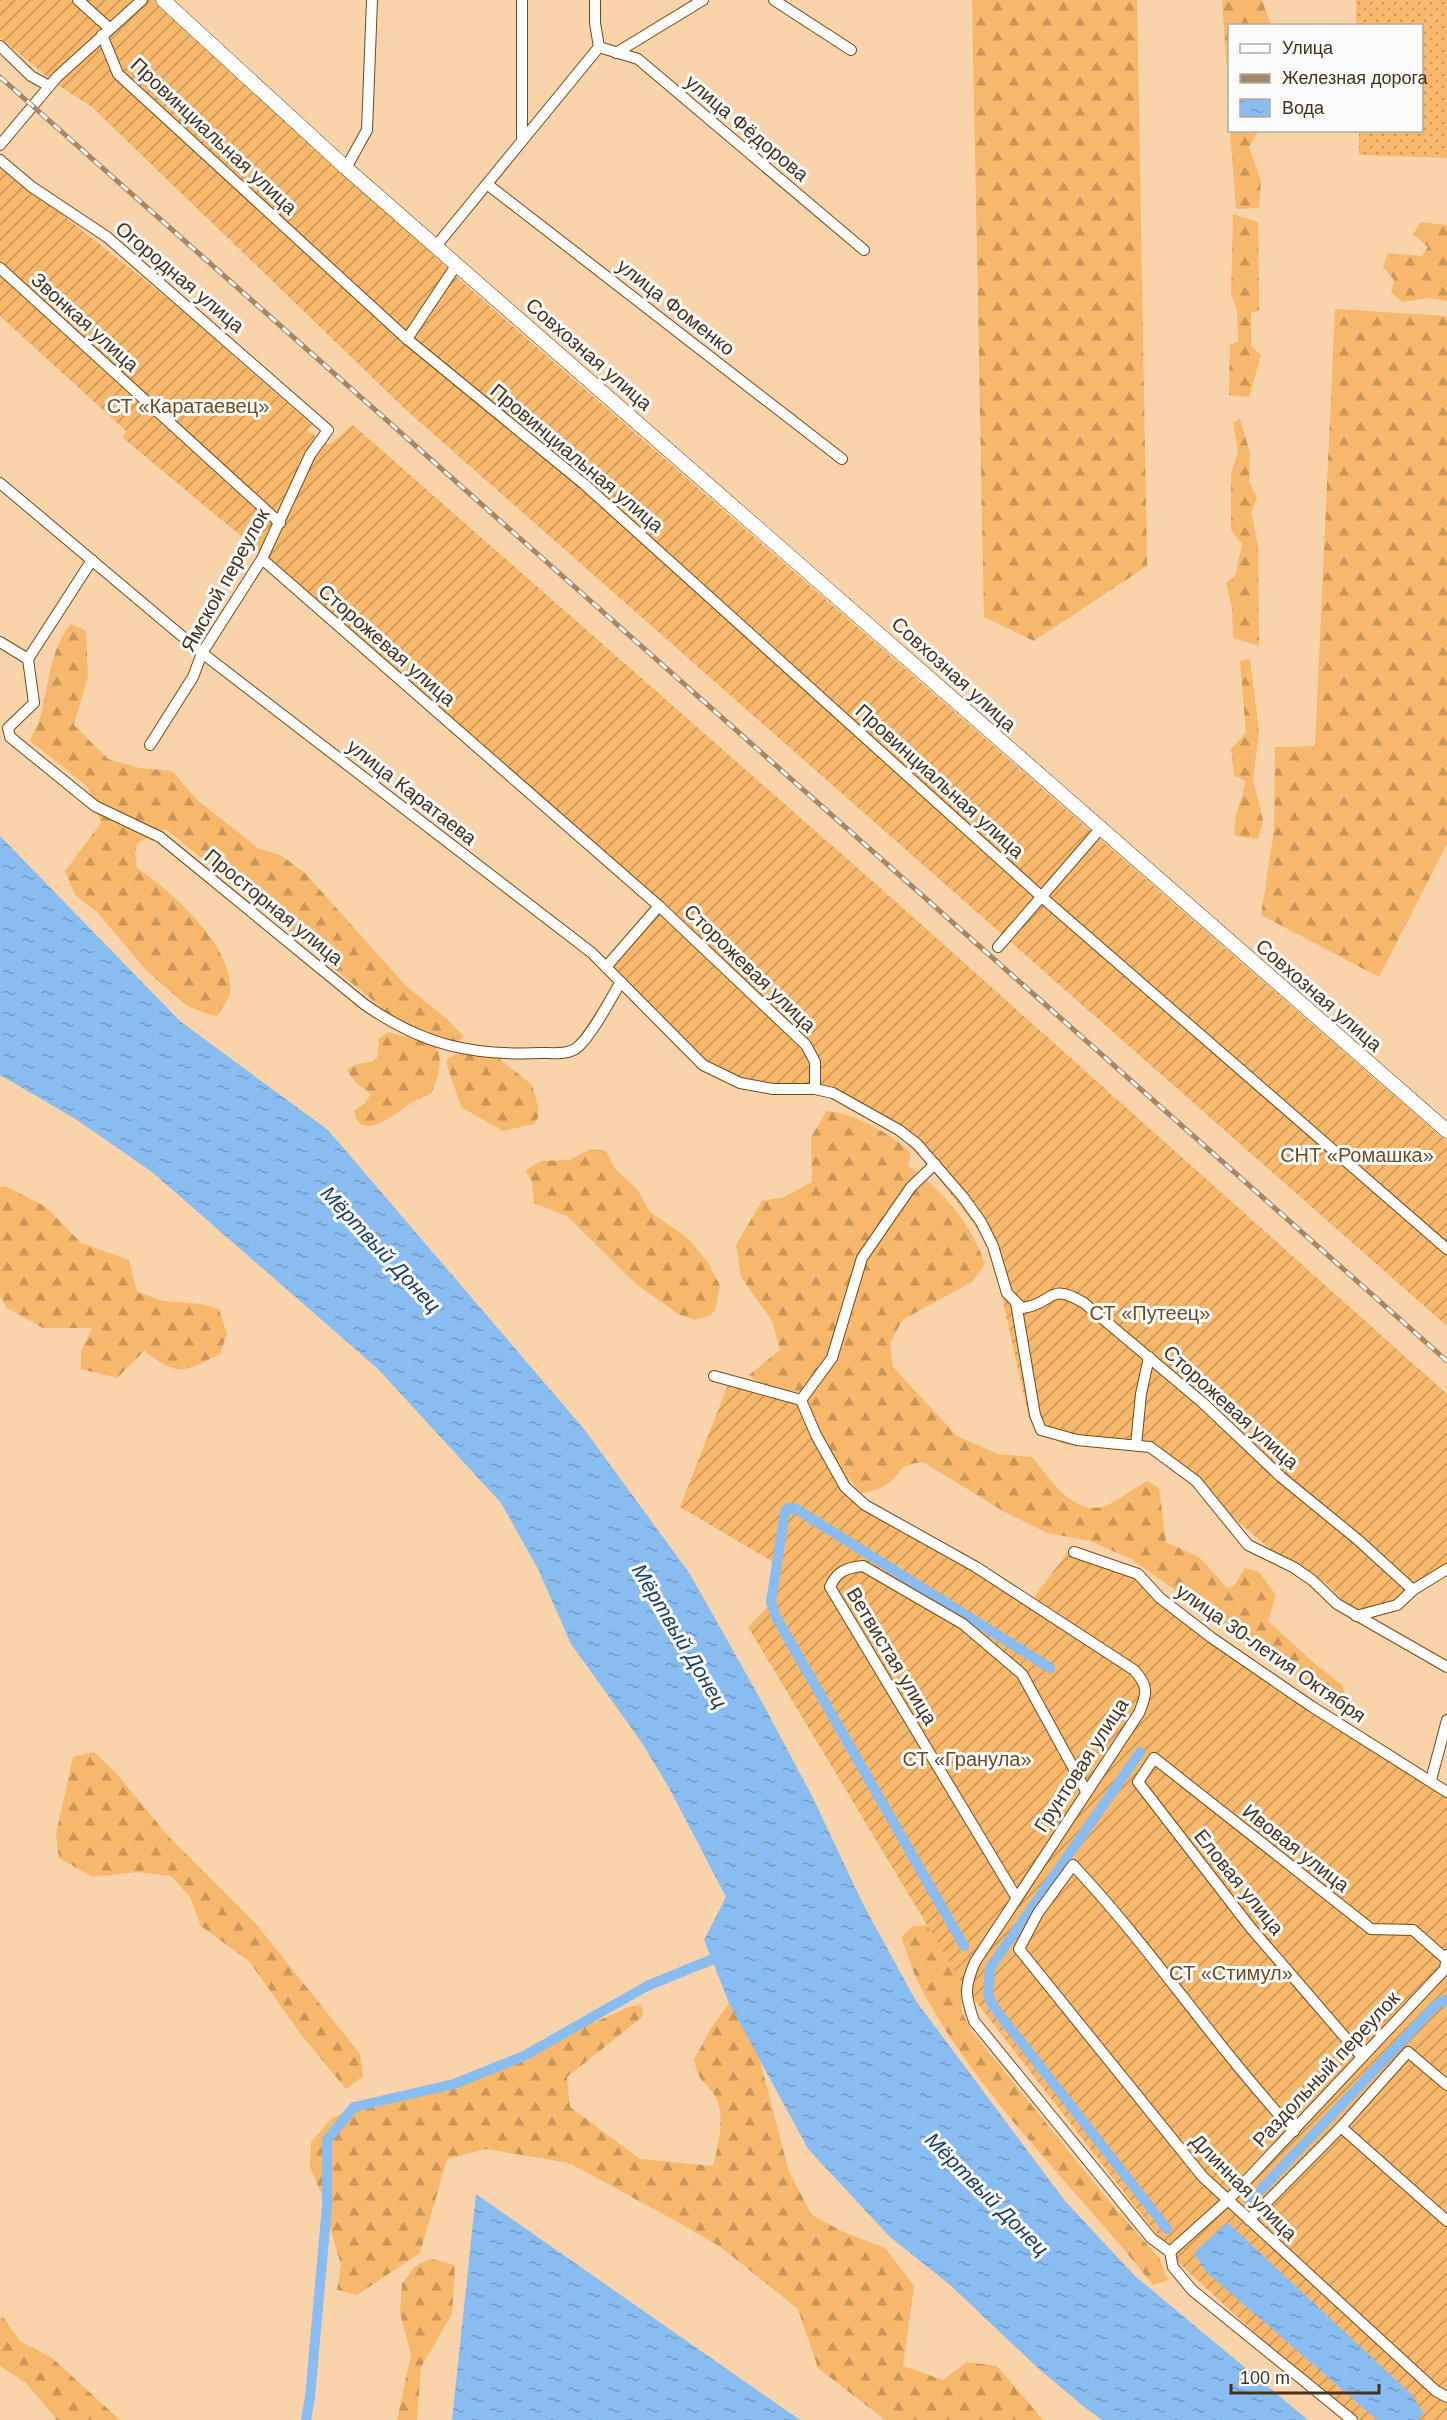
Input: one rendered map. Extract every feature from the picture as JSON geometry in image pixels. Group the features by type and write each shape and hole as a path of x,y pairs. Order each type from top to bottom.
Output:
{"street":[{"path":"78,0 105,32"},
{"path":"0,145 50,86 105,32 142,0"},
{"name":"Совхозная улица","path":"163,0 346,168 1447,1131"},
{"path":"346,168 367,130 372,0"},
{"path":"522,0 522,141"},
{"path":"436,246 599,47 595,23 595,0"},
{"path":"616,52 703,0"},
{"path":"774,0 851,50"},
{"name":"Провинциальная улица","path":"105,32 118,74 407,339 584,484 1043,898 1447,1249"},
{"path":"0,46 30,76 50,86"},
{"name":"улица Фёдорова","path":"599,47 638,59 864,250"},
{"name":"Огородная улица","path":"0,160 32,187 107,237 328,430"},
{"name":"улица Фоменко","path":"487,184 842,459"},
{"path":"407,339 457,264"},
{"name":"Звонкая улица","path":"0,268 280,523"},
{"name":"Ямской переулок","path":"150,746 193,677 202,653 262,559 310,455 328,430"},
{"name":"улица Каратаева","path":"0,483 202,653 592,953 703,1065 740,1083 773,1089 815,1089"},
{"name":"Сторожевая улица","path":"262,559 659,906 806,1045 815,1062 815,1089"},
{"path":"0,642 28,660 92,560"},
{"name":"Просторная улица","path":"28,660 34,703 8,728 10,737 95,806 160,837 364,1004 393,1025 408,1033 467,1050 504,1053 561,1053 578,1047 621,982"},
{"path":"998,947 1043,898 1100,829"},
{"path":"606,967 659,906"},
{"path":"815,1089 833,1093 900,1130 917,1144 935,1164 981,1222 993,1246 1007,1293 1016,1303 1035,1415 1041,1430 1077,1440 1150,1447 1196,1481 1248,1545 1293,1567 1312,1580 1337,1604 1447,1667"},
{"path":"714,1376 801,1400 832,1358 862,1258 910,1187 935,1164"},
{"name":"Сторожевая улица","path":"1016,1303 1022,1308 1029,1307 1052,1294 1065,1292 1084,1303 1203,1403 1281,1477 1358,1539 1413,1590"},
{"path":"1136,1445 1140,1394 1149,1357"},
{"name":"Грунтовая улица","path":"801,1400 816,1435 845,1487 865,1505 976,1567 1134,1670 1144,1680 1147,1692 1139,1713 975,1962 968,1978 966,1996 974,2021 1151,2238 1170,2252 1173,2267 1192,2290 1352,2420"},
{"name":"улица 30-летия Октября","path":"1074,1552 1138,1574 1160,1598 1212,1638 1311,1706 1447,1792"},
{"name":"Ветвистая улица","path":"1016,1897 830,1587 835,1575 848,1568 863,1566 963,1624 1022,1674 1086,1791"},
{"path":"1356,1616 1397,1605 1413,1590 1447,1569"},
{"path":"1431,1780 1447,1720"},
{"name":"Ивовая улица","path":"1138,1782 1154,1758 1371,1929 1413,1930 1446,1963"},
{"name":"Еловая улица","path":"1138,1782 1250,1927 1362,2057"},
{"name":"Длинная улица","path":"1294,2131 1264,2099 1136,1937 1073,1865 1038,1912 1019,1949 1184,2155 1228,2200 1436,2391 1447,2397"},
{"name":"Раздольный переулок","path":"1170,2252 1228,2200 1294,2131 1446,1963"},
{"path":"1250,2220 1341,2127 1408,2052 1447,2085"},
{"path":"1341,2127 1447,2221"}],"green space":[{"name":"СНТ «Ромашка»","path":"0,0 161,0 470,289 1447,1142 1447,1326 405,409 92,107 55,83 0,38"},
{"path":"972,0 1137,0 1147,566 1034,641 984,617"},
{"path":"1222,0 1262,0 1271,24 1228,24 1228,66"},
{"path":"1356,0 1447,0 1447,158 1359,155 1359,132 1423,132 1423,24 1356,24"},
{"path":"1230,132 1257,132 1249,147 1261,181 1259,208 1236,209"},
{"name":"СТ «Путеец»","path":"0,165 177,306 312,425 307,430 329,445 353,425 878,886 1447,1394 1447,1574 1402,1600 1351,1610 1326,1583 1277,1555 1156,1451 1067,1445 1039,1433 1029,1418 994,1261 980,1232 926,1162 875,1114 831,1092 722,1079 605,970 659,905 280,578 265,569 268,564 265,556 123,438 126,431 0,316"},
{"path":"1233,214 1258,222 1259,310 1251,313 1251,346 1261,355 1249,397 1229,395 1230,345 1238,341 1237,310 1231,294"},
{"path":"1421,222 1447,225 1447,301 1429,298 1403,302 1391,293 1394,280 1383,267 1388,253 1422,256 1428,247 1413,234"},
{"path":"1335,309 1447,316 1447,844 1379,977 1261,915 1274,830 1275,747 1315,746"},
{"path":"1240,419 1250,453 1249,482 1257,498 1251,512 1258,546 1259,646 1233,638 1232,608 1226,583 1235,577 1242,544 1231,530 1231,475 1238,451 1233,422"},
{"path":"71,624 86,631 88,676 74,725 108,759 140,768 172,771 197,800 258,848 282,856 305,873 406,986 447,1019 464,1037 453,1045 394,1018 166,829 137,843 135,853 137,868 183,906 212,939 229,975 230,993 216,1017 187,1006 146,970 98,913 75,895 65,871 101,823 87,786 30,741 41,714 55,654 64,633"},
{"path":"1250,659 1259,733 1253,779 1263,821 1258,839 1235,836 1234,828 1245,781 1234,775 1231,749 1246,733 1240,661"},
{"path":"388,1032 435,1045 440,1063 438,1076 431,1094 415,1101 381,1123 372,1126 364,1125 358,1121 354,1111 365,1103 371,1094 357,1084 347,1071 354,1065 377,1058 379,1039"},
{"path":"456,1054 487,1054 500,1059 532,1085 538,1107 538,1118 534,1124 503,1131 461,1107 447,1065 447,1059"},
{"path":"827,1111 860,1120 884,1132 904,1147 911,1154 908,1166 933,1186 964,1221 985,1264 972,1282 902,1320 890,1344 893,1367 957,1436 998,1454 1032,1457 1061,1492 1080,1505 1091,1508 1106,1506 1147,1481 1159,1488 1166,1542 1199,1557 1227,1588 1234,1586 1245,1568 1259,1572 1276,1595 1268,1621 1342,1685 1346,1697 1322,1694 1131,1559 1090,1541 1047,1533 1003,1511 923,1462 908,1465 882,1487 860,1494 815,1428 811,1408 799,1392 764,1387 749,1375 780,1350 772,1321 741,1277 736,1245 762,1201 784,1197 812,1182 811,1137"},
{"path":"591,1149 606,1151 615,1169 637,1189 650,1212 689,1239 709,1264 720,1286 715,1310 710,1315 695,1320 678,1314 635,1283 567,1216 534,1203 532,1183 526,1170 541,1161 569,1160"},
{"path":"5,1186 46,1207 81,1243 129,1260 137,1292 163,1301 201,1304 219,1309 227,1334 220,1354 189,1368 174,1369 144,1351 117,1378 81,1369 81,1351 92,1328 43,1328 7,1308 0,1296 0,1187"},
{"name":"СТ «Стимул»","path":"729,1382 811,1408 815,1428 837,1457 857,1495 1032,1600 1071,1548 1134,1574 1269,1675 1447,1791 1447,2420 1360,2420 1327,2400 1179,2263 963,1985 748,1627 774,1600 780,1566 680,1507"},
{"path":"94,1752 115,1772 168,1836 256,1924 360,2054 363,2076 346,2089 299,2032 250,1962 201,1926 190,1897 171,1876 137,1872 93,1877 59,1858 56,1834 73,1757"},
{"path":"936,1925 960,1970 962,2012 971,2030 1108,2200 1159,2258 1168,2280 1153,2285 1000,2105 945,2028 918,1982 901,1937 913,1926"},
{"path":"729,2003 759,2057 789,2172 812,2215 841,2231 885,2248 914,2286 903,2366 943,2380 967,2362 997,2366 1043,2420 885,2420 818,2368 798,2309 722,2248 569,2163 486,2149 447,2159 420,2253 357,2295 337,2290 341,2265 325,2210 327,2206 310,2168 311,2142 331,2119 354,2107 454,2084 629,2007 640,2005 643,2011 642,2017 567,2077 570,2107 640,2159 713,2166 719,2141 720,2111 715,2096 700,2078 694,2060 710,2030"},
{"path":"431,2259 455,2265 452,2314 421,2367 417,2420 397,2420 411,2355 400,2313 402,2284 415,2266"},
{"path":"3,2317 20,2341 52,2358 120,2420 57,2420 27,2384 0,2366 0,2318"}],"water":[{"name":"Мёртвый Донец","path":"0,836 181,1022 328,1130 584,1429 690,1574 813,1798 863,1904 916,2001 1065,2201 1135,2276 1308,2420 1102,2420 1039,2369 949,2284 890,2237 808,2149 729,2003 704,1940 726,1897 668,1786 640,1740 571,1644 538,1569 501,1503 378,1369 152,1172 74,1118 0,1075"},
{"path":"476,2194 800,2420 452,2420"},
{"path":"1227,2222 1412,2395 1424,2414 1418,2420 1377,2420 1205,2271 1194,2253"}],"waterway":[{"path":"964,1946 776,1617 771,1602 785,1511 788,1508 796,1509 1050,1668"},
{"path":"1140,1752 990,1968 988,1994 993,2006 1167,2229"},
{"path":"306,2420 327,2206 327,2140 354,2107 454,2084 524,2056 647,1986 723,1955"},
{"path":"1251,2200 1436,2005 1447,1999"}],"railway":[{"path":"0,77 1447,1361"}],"park label":[{"name":"СТ «Каратаевец»","path":"188,406"},
{"name":"СТ «Гранула»","path":"967,1759"}]}
